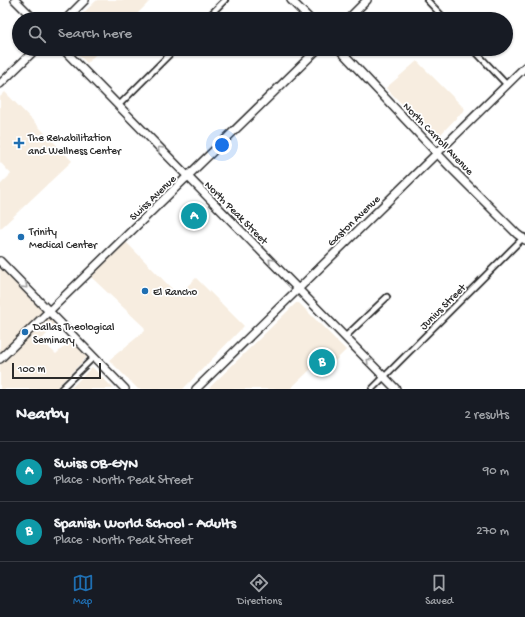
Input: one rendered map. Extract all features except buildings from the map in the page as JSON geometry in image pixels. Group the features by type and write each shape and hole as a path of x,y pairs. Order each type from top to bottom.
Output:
{"main road":[{"path":"15,0 27,12"},
{"path":"73,12 85,0"},
{"path":"292,0 303,12"},
{"path":"355,12 367,0"},
{"path":"0,84 29,56"},
{"name":"North Peak Street","path":"70,56 396,389"},
{"name":"Swiss Avenue","path":"0,359 311,56"},
{"name":"North Carroll Avenue","path":"346,56 437,153 517,234 524,238"},
{"name":"Gaston Avenue","path":"196,389 525,67"},
{"path":"0,261 125,389"}],"street":[{"path":"213,12 225,0"},
{"path":"427,0 438,12"},
{"path":"118,106 168,56"},
{"path":"480,56 507,85"},
{"name":"Junius Street","path":"372,389 524,238"},
{"path":"345,337 387,296"},
{"path":"61,389 94,357"}],"shaded area":[{"path":"97,0 151,0 139,12 84,12"},
{"path":"80,56 94,56 87,63"},
{"path":"417,61 465,109 439,136 432,134 386,88"},
{"path":"5,92 72,161 0,229 0,185 11,174 0,162 0,97"},
{"path":"126,242 178,295 196,278 244,326 183,389 138,389 109,360 145,331 144,327 91,277"},
{"name":"Dallas Theological Seminary","path":"0,268 57,324 41,340 56,354 71,340 87,357 55,389 0,389"},
{"path":"296,303 299,303 346,350 319,377 311,369 290,389 208,389"},
{"path":"92,367 114,389 70,389"}],"place":[{"name":"The Rehabilitation and Wellness Center","path":"19,143"},
{"name":"Swiss OB-GYN","path":"194,216"},
{"name":"Trinity Medical Center","path":"21,237"},
{"name":"El Rancho","path":"145,291"},
{"name":"Dallas Theological Seminary","path":"25,332"},
{"name":"Spanish World School - Adults","path":"322,362"}]}
